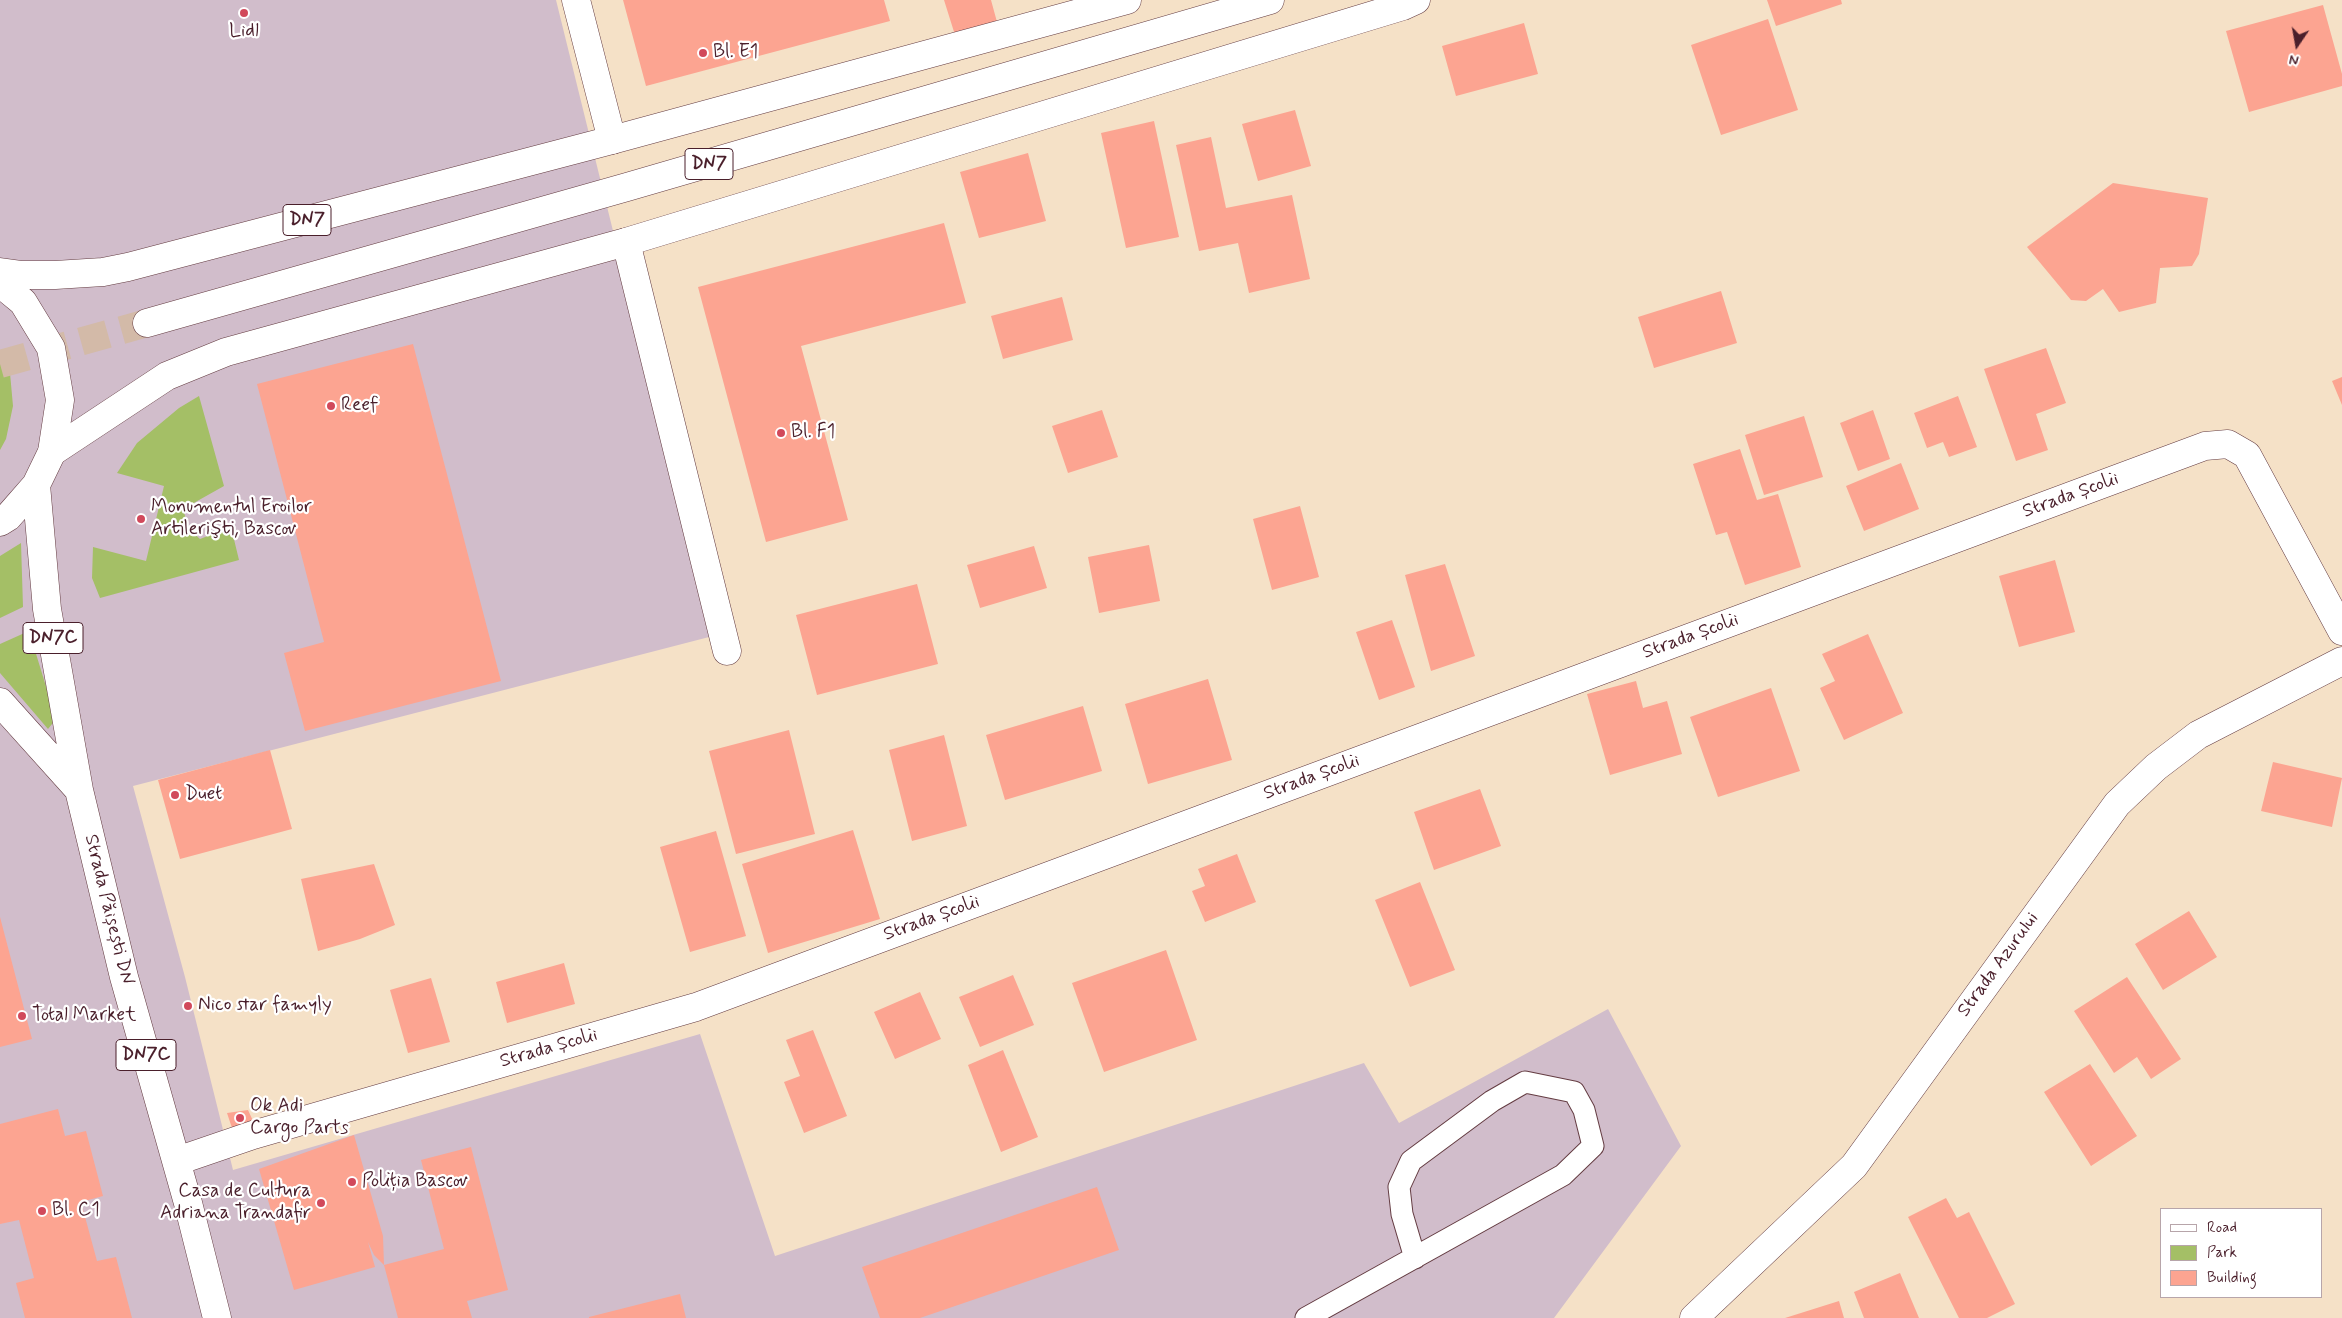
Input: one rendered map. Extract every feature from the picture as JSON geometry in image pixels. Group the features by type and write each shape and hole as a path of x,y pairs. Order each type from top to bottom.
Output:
{"main road":[{"path":"576,0 612,140"},
{"name":"DN7","path":"0,272 22,275 55,275 103,272 128,266 612,140 1127,0"},
{"name":"DN7","path":"147,323 627,188 1270,0"},
{"path":"52,452 167,376 226,352 626,242 1393,9 1416,0"},
{"path":"626,242 727,651"},
{"path":"0,284 23,302 50,348 60,400 52,452 36,485 8,517 0,522"},
{"name":"Strada Școlii","path":"177,1161 253,1135 696,1007 2205,446 2228,444 2247,455 2342,631"},
{"name":"Strada Păișești DN","path":"36,485 47,609 79,790 124,977 177,1161 217,1318"},
{"name":"Strada Azurului","path":"1694,1318 1854,1166 2117,804 2156,767 2198,735 2342,661"},
{"name":"Strada Păișești DN","path":"0,702 79,790"}],"lane":[{"path":"1306,1318 1415,1258 1563,1175 1593,1146 1584,1110 1574,1092 1525,1082 1492,1101 1411,1161 1399,1187 1402,1214 1415,1258"}],"shaded area":[{"path":"0,0 556,0 713,636 133,786 185,977 233,1170 700,1034 775,1256 1364,1063 1399,1123 1608,1009 1681,1146 1554,1318 0,1318"}],"green space":[{"path":"0,351 10,373 13,406 6,439 0,450"},
{"path":"199,396 224,486 183,509 189,529 200,539 231,527 239,560 100,598 92,578 93,547 146,561 164,486 117,473 137,443 179,408"},
{"path":"21,543 23,607 0,618 0,556"},
{"path":"29,631 56,719 48,729 0,673 0,644"}],"building":[{"name":"Bl. E1","path":"623,0 884,0 890,21 646,86"},
{"path":"944,0 991,0 997,22 955,35"},
{"path":"1767,0 1841,0 1842,4 1776,26"},
{"path":"2323,5 2342,74 2342,86 2249,112 2226,31"},
{"path":"1768,19 1798,110 1721,135 1691,45"},
{"path":"1524,23 1538,74 1456,96 1442,46"},
{"path":"1295,110 1311,166 1258,181 1242,124"},
{"path":"1154,121 1179,237 1126,248 1101,133"},
{"path":"1211,137 1226,208 1292,195 1310,279 1249,293 1238,243 1199,251 1176,145"},
{"path":"1028,153 1046,221 979,238 960,172"},
{"path":"2113,183 2208,198 2199,254 2192,266 2160,268 2156,303 2119,312 2103,289 2086,301 2071,300 2027,247"},
{"name":"Bl. F1","path":"944,223 966,303 801,346 848,520 766,542 698,287"},
{"path":"1721,291 1737,343 1654,368 1638,317"},
{"path":"1062,297 1073,340 1003,359 991,316"},
{"path":"413,344 501,681 305,731 284,653 324,642 257,384"},
{"path":"2046,348 2066,403 2036,414 2048,450 2016,461 1984,369"},
{"path":"2342,377 2342,405 2332,381"},
{"path":"1958,396 1977,447 1949,457 1943,442 1927,448 1914,413"},
{"path":"1102,410 1118,457 1068,473 1052,426"},
{"path":"1873,410 1890,459 1858,471 1840,423"},
{"path":"1804,416 1823,477 1764,495 1745,435"},
{"path":"1740,449 1757,500 1778,494 1801,567 1745,585 1727,532 1716,535 1693,464"},
{"path":"1901,463 1919,509 1864,531 1846,486"},
{"path":"1300,506 1319,577 1272,590 1253,519"},
{"path":"1149,545 1160,601 1099,613 1088,557"},
{"path":"1034,546 1047,588 980,608 967,565"},
{"path":"2055,560 2075,632 2019,647 1999,576"},
{"path":"1445,564 1475,656 1431,671 1405,575"},
{"path":"917,584 938,664 817,695 796,615"},
{"path":"1392,620 1415,687 1379,700 1356,632"},
{"path":"1868,634 1903,713 1844,740 1820,688 1835,681 1822,654"},
{"path":"1208,679 1232,760 1148,784 1125,704"},
{"path":"1636,681 1643,708 1667,701 1682,754 1610,775 1587,694"},
{"path":"1771,688 1800,771 1718,797 1690,717"},
{"path":"1083,706 1102,771 1005,800 986,735"},
{"path":"789,730 815,834 736,854 709,751"},
{"path":"944,735 967,826 912,841 889,750"},
{"path":"270,750 292,829 180,859 158,780"},
{"path":"2273,762 2342,778 2332,827 2261,811"},
{"path":"1480,789 1501,846 1434,870 1414,812"},
{"path":"853,830 880,919 768,953 742,864"},
{"path":"716,831 746,936 690,952 660,847"},
{"path":"1237,854 1256,902 1205,922 1192,891 1205,886 1198,869"},
{"path":"374,864 395,925 360,939 318,951 301,879"},
{"path":"1420,882 1455,970 1410,987 1375,900"},
{"path":"2189,911 2217,957 2163,990 2135,944"},
{"path":"0,917 32,1039 0,1047"},
{"path":"1166,950 1197,1040 1104,1072 1072,983"},
{"path":"564,963 575,1004 507,1023 496,982"},
{"path":"1013,975 1034,1025 980,1047 959,997"},
{"path":"2127,977 2181,1059 2151,1079 2137,1057 2114,1073 2074,1011"},
{"path":"431,978 450,1042 408,1053 390,990"},
{"path":"920,992 941,1039 895,1059 874,1012"},
{"path":"813,1030 847,1116 804,1133 784,1082 800,1076 786,1040"},
{"path":"1003,1050 1038,1137 1001,1152 968,1065"},
{"path":"2090,1064 2137,1136 2091,1166 2044,1092"},
{"name":"Bl. C1","path":"58,1109 65,1136 86,1131 103,1196 81,1202 97,1261 116,1257 132,1318 25,1318 16,1283 34,1278 19,1220 0,1224 0,1124"},
{"name":"Ok Adi Cargo Parts","path":"248,1110 254,1123 232,1128 227,1113"},
{"name":"Casa de Cultura Adriana Trandafir","path":"354,1135 383,1236 384,1265 374,1255 368,1242 375,1267 294,1290 259,1169"},
{"path":"471,1147 508,1290 467,1301 472,1318 398,1318 384,1265 444,1249 421,1160"},
{"path":"1097,1187 1119,1250 920,1318 880,1318 862,1267"},
{"path":"1946,1198 1957,1218 1969,1212 2015,1304 1987,1318 1959,1318 1908,1217"},
{"path":"1900,1273 1919,1318 1864,1318 1854,1292"},
{"path":"680,1294 686,1318 589,1318 589,1317"},
{"path":"1839,1301 1844,1318 1785,1318"}],"tunnel":[{"path":"0,364 147,323"}],"place":[{"name":"Lidl","path":"244,13"},
{"name":"Bl. E1","path":"703,53"},
{"name":"Reef","path":"331,406"},
{"name":"Bl. F1","path":"781,433"},
{"name":"Monumentul Eroilor Artilerişti, Bascov","path":"141,519"},
{"name":"Duet","path":"175,795"},
{"name":"Nico star famyly","path":"188,1006"},
{"name":"Total Market","path":"22,1016"},
{"name":"Ok Adi Cargo Parts","path":"240,1118"},
{"name":"Poliția Bascov","path":"352,1182"},
{"name":"Casa de Cultura Adriana Trandafir","path":"321,1203"},
{"name":"Bl. C1","path":"42,1211"}]}
